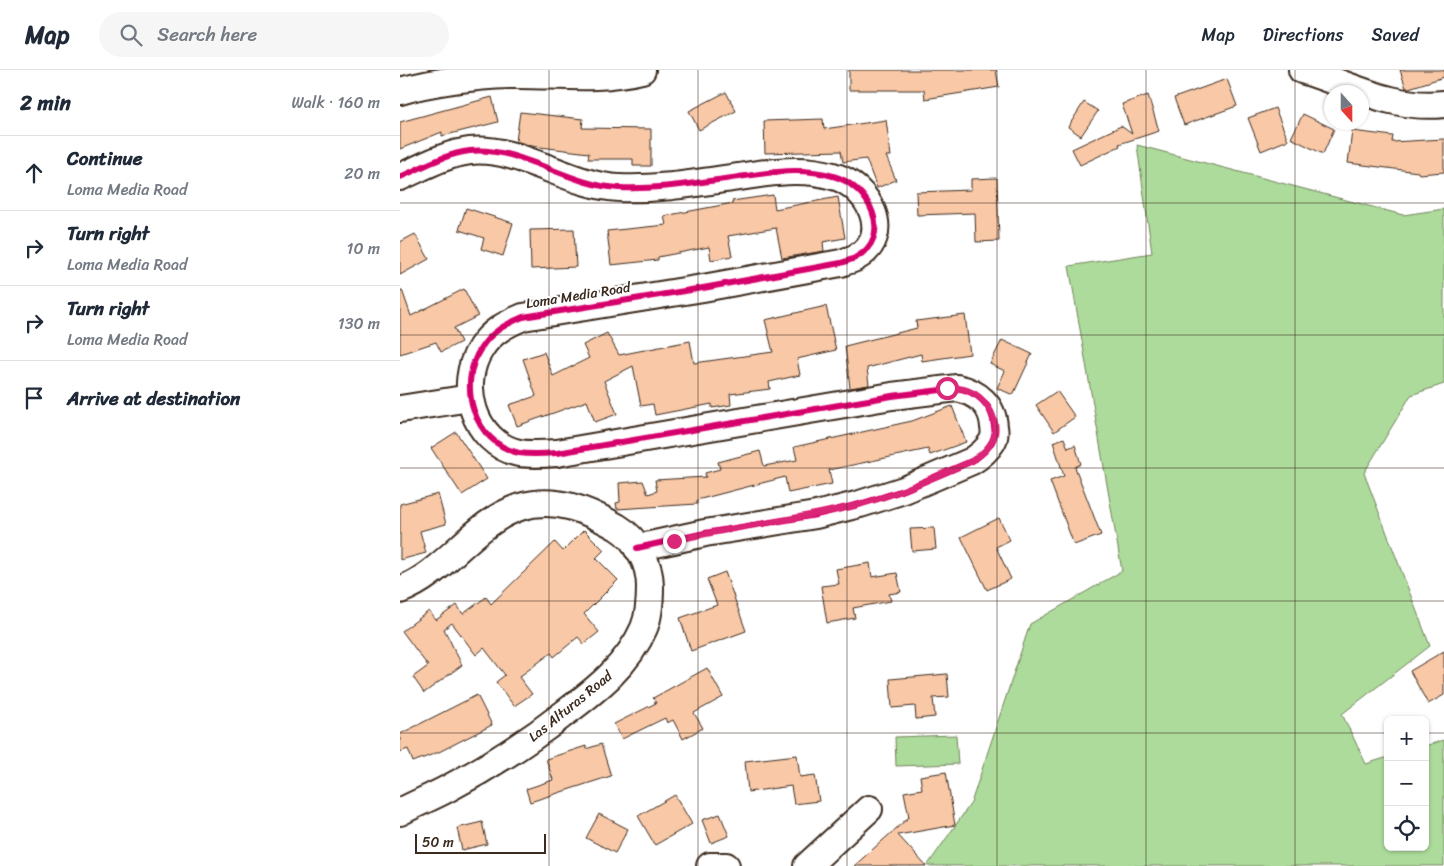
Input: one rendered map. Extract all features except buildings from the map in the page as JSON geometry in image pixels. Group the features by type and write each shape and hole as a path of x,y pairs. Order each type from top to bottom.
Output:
{"street":[{"path":"400,91 445,82 493,76 593,77 642,70"},
{"path":"1302,70 1390,101 1424,105 1444,104"},
{"name":"Loma Media Road","path":"400,177 447,156 461,152 481,151 512,156 589,184 618,188 672,186 781,171 809,172 834,176 849,183 865,197 874,214 874,236 856,258 841,263 703,288 523,317 505,324 487,339 475,358 469,381 470,398 477,419 490,436 508,449 538,455 947,388 967,390 982,400 992,414 995,432 993,440 981,455 972,461 904,490 860,504 816,515 637,548"},
{"path":"400,409 470,398"},
{"name":"Las Alturas Road","path":"400,590 414,585 428,576 483,527 500,516 521,507 557,503 577,507 596,515 626,532 645,560 650,592 644,627 632,649 613,673 590,694 510,753 448,789 402,808"},
{"path":"807,866 869,809"},
{"path":"710,866 726,866"}],"green space":[{"path":"1137,145 1403,215 1444,209 1444,384 1411,395 1364,473 1430,646 1342,714 1366,764 1384,758 1384,851 1429,851 1429,745 1444,740 1444,866 927,866 971,803 1030,624 1122,571 1069,266 1152,253"},
{"path":"956,735 958,764 896,766 895,737"}],"cycle path":[{"path":"400,177 452,155 470,151 489,151 526,160 582,181 600,186 619,188 664,187 775,172 821,173 846,181 866,200 872,212 875,225 874,237 867,249 855,258 841,263 703,288 523,317 499,329 489,337 481,348 474,362 470,378 470,394 480,425 490,437 503,447 524,454 557,453 892,396 957,388 977,396 991,412 995,431 993,440 983,453 972,461 904,490 816,515 705,533 637,548"}],"route":[{"path":"674,541 816,515 860,504 904,490 972,461 988,448 993,440 995,432 992,414 988,406 975,394 967,390 947,388"}]}
